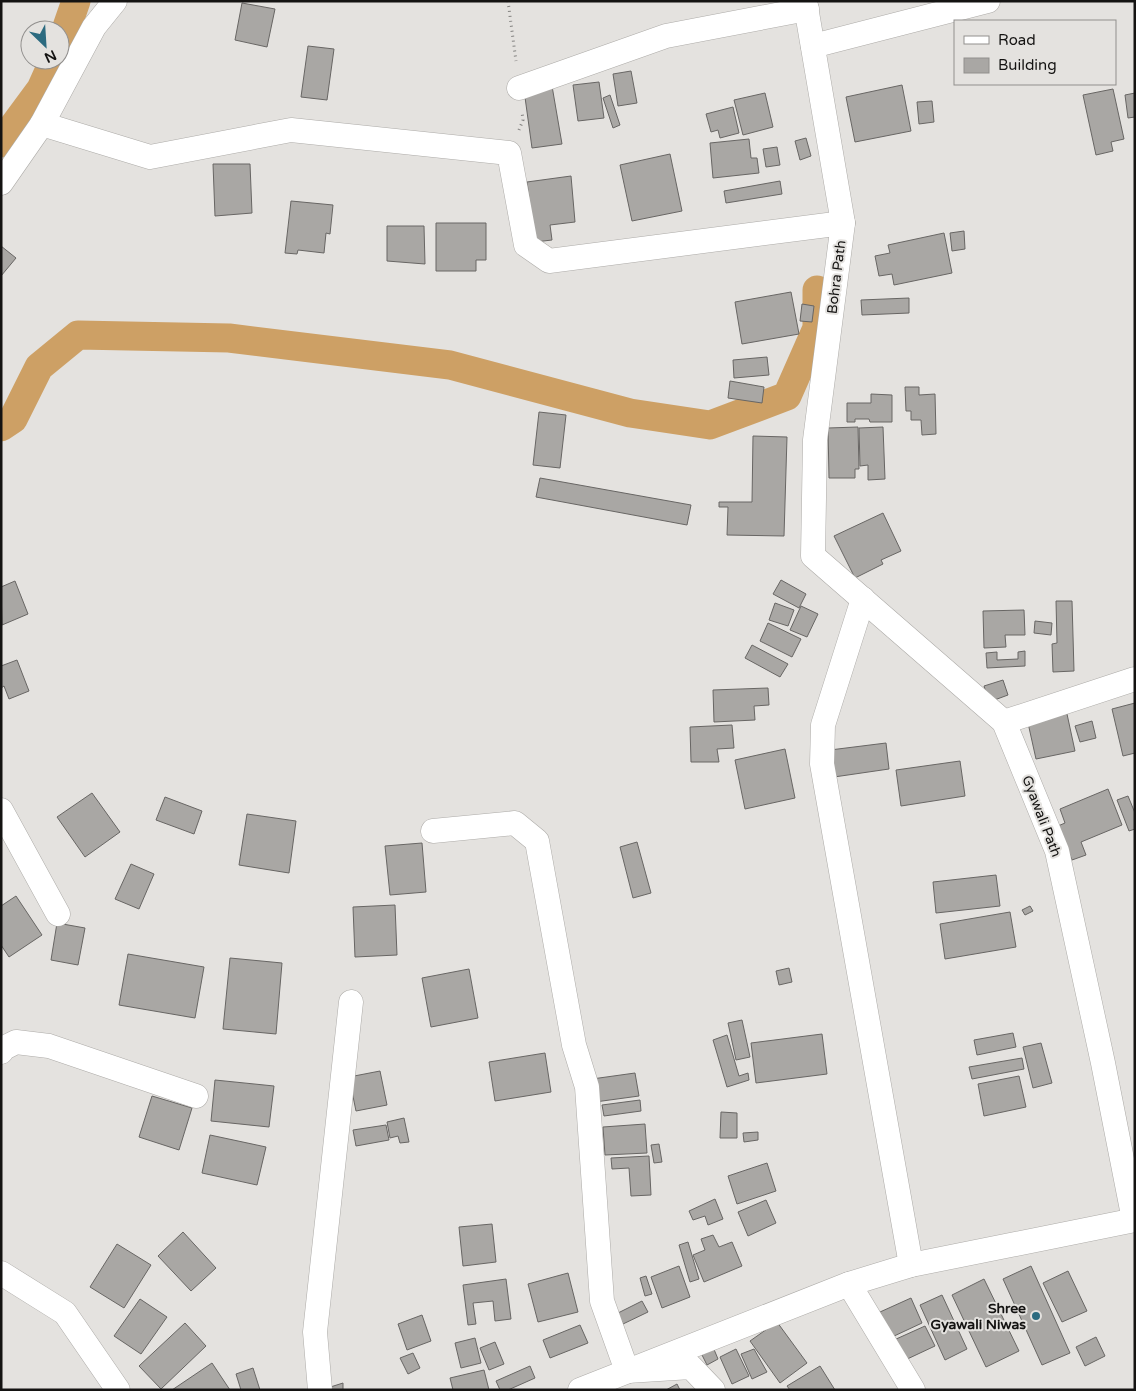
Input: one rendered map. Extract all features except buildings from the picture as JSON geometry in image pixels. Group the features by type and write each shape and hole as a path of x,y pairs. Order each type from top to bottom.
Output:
{"street":[{"path":"1,183 42,124 94,27 115,1"},
{"path":"813,46 988,1"},
{"path":"519,88 666,36 806,5"},
{"name":"Bohra Path","path":"806,5 843,223 815,440 813,556"},
{"path":"42,124 150,157 291,130 509,153 526,245 550,261 843,223"},
{"name":"Gyawali Path","path":"813,556 1004,722 1057,851 1135,1220"},
{"path":"863,599 823,725 822,764 911,1265"},
{"path":"1004,722 1135,679"},
{"path":"1,810 58,914"},
{"path":"433,831 515,823 537,841 574,1045 587,1087 602,1301 627,1371"},
{"path":"320,1390 315,1332 351,1002"},
{"path":"1,1052 4,1048 16,1042 50,1046 196,1096"},
{"path":"580,1390 849,1284 911,1265 1135,1220"},
{"path":"1,1272 65,1313 118,1390"},
{"path":"849,1284 913,1390"},
{"path":"627,1371 691,1367 713,1390"}],"waterway":[{"path":"69,20 76,1"},
{"path":"1,143 41,89 50,70"},
{"path":"1,427 13,419 39,367 78,335 229,338 450,365 630,413 710,425 787,396 817,328 817,290"}],"place":[{"name":"Shree Gyawali Niwas","path":"1036,1316"}]}
